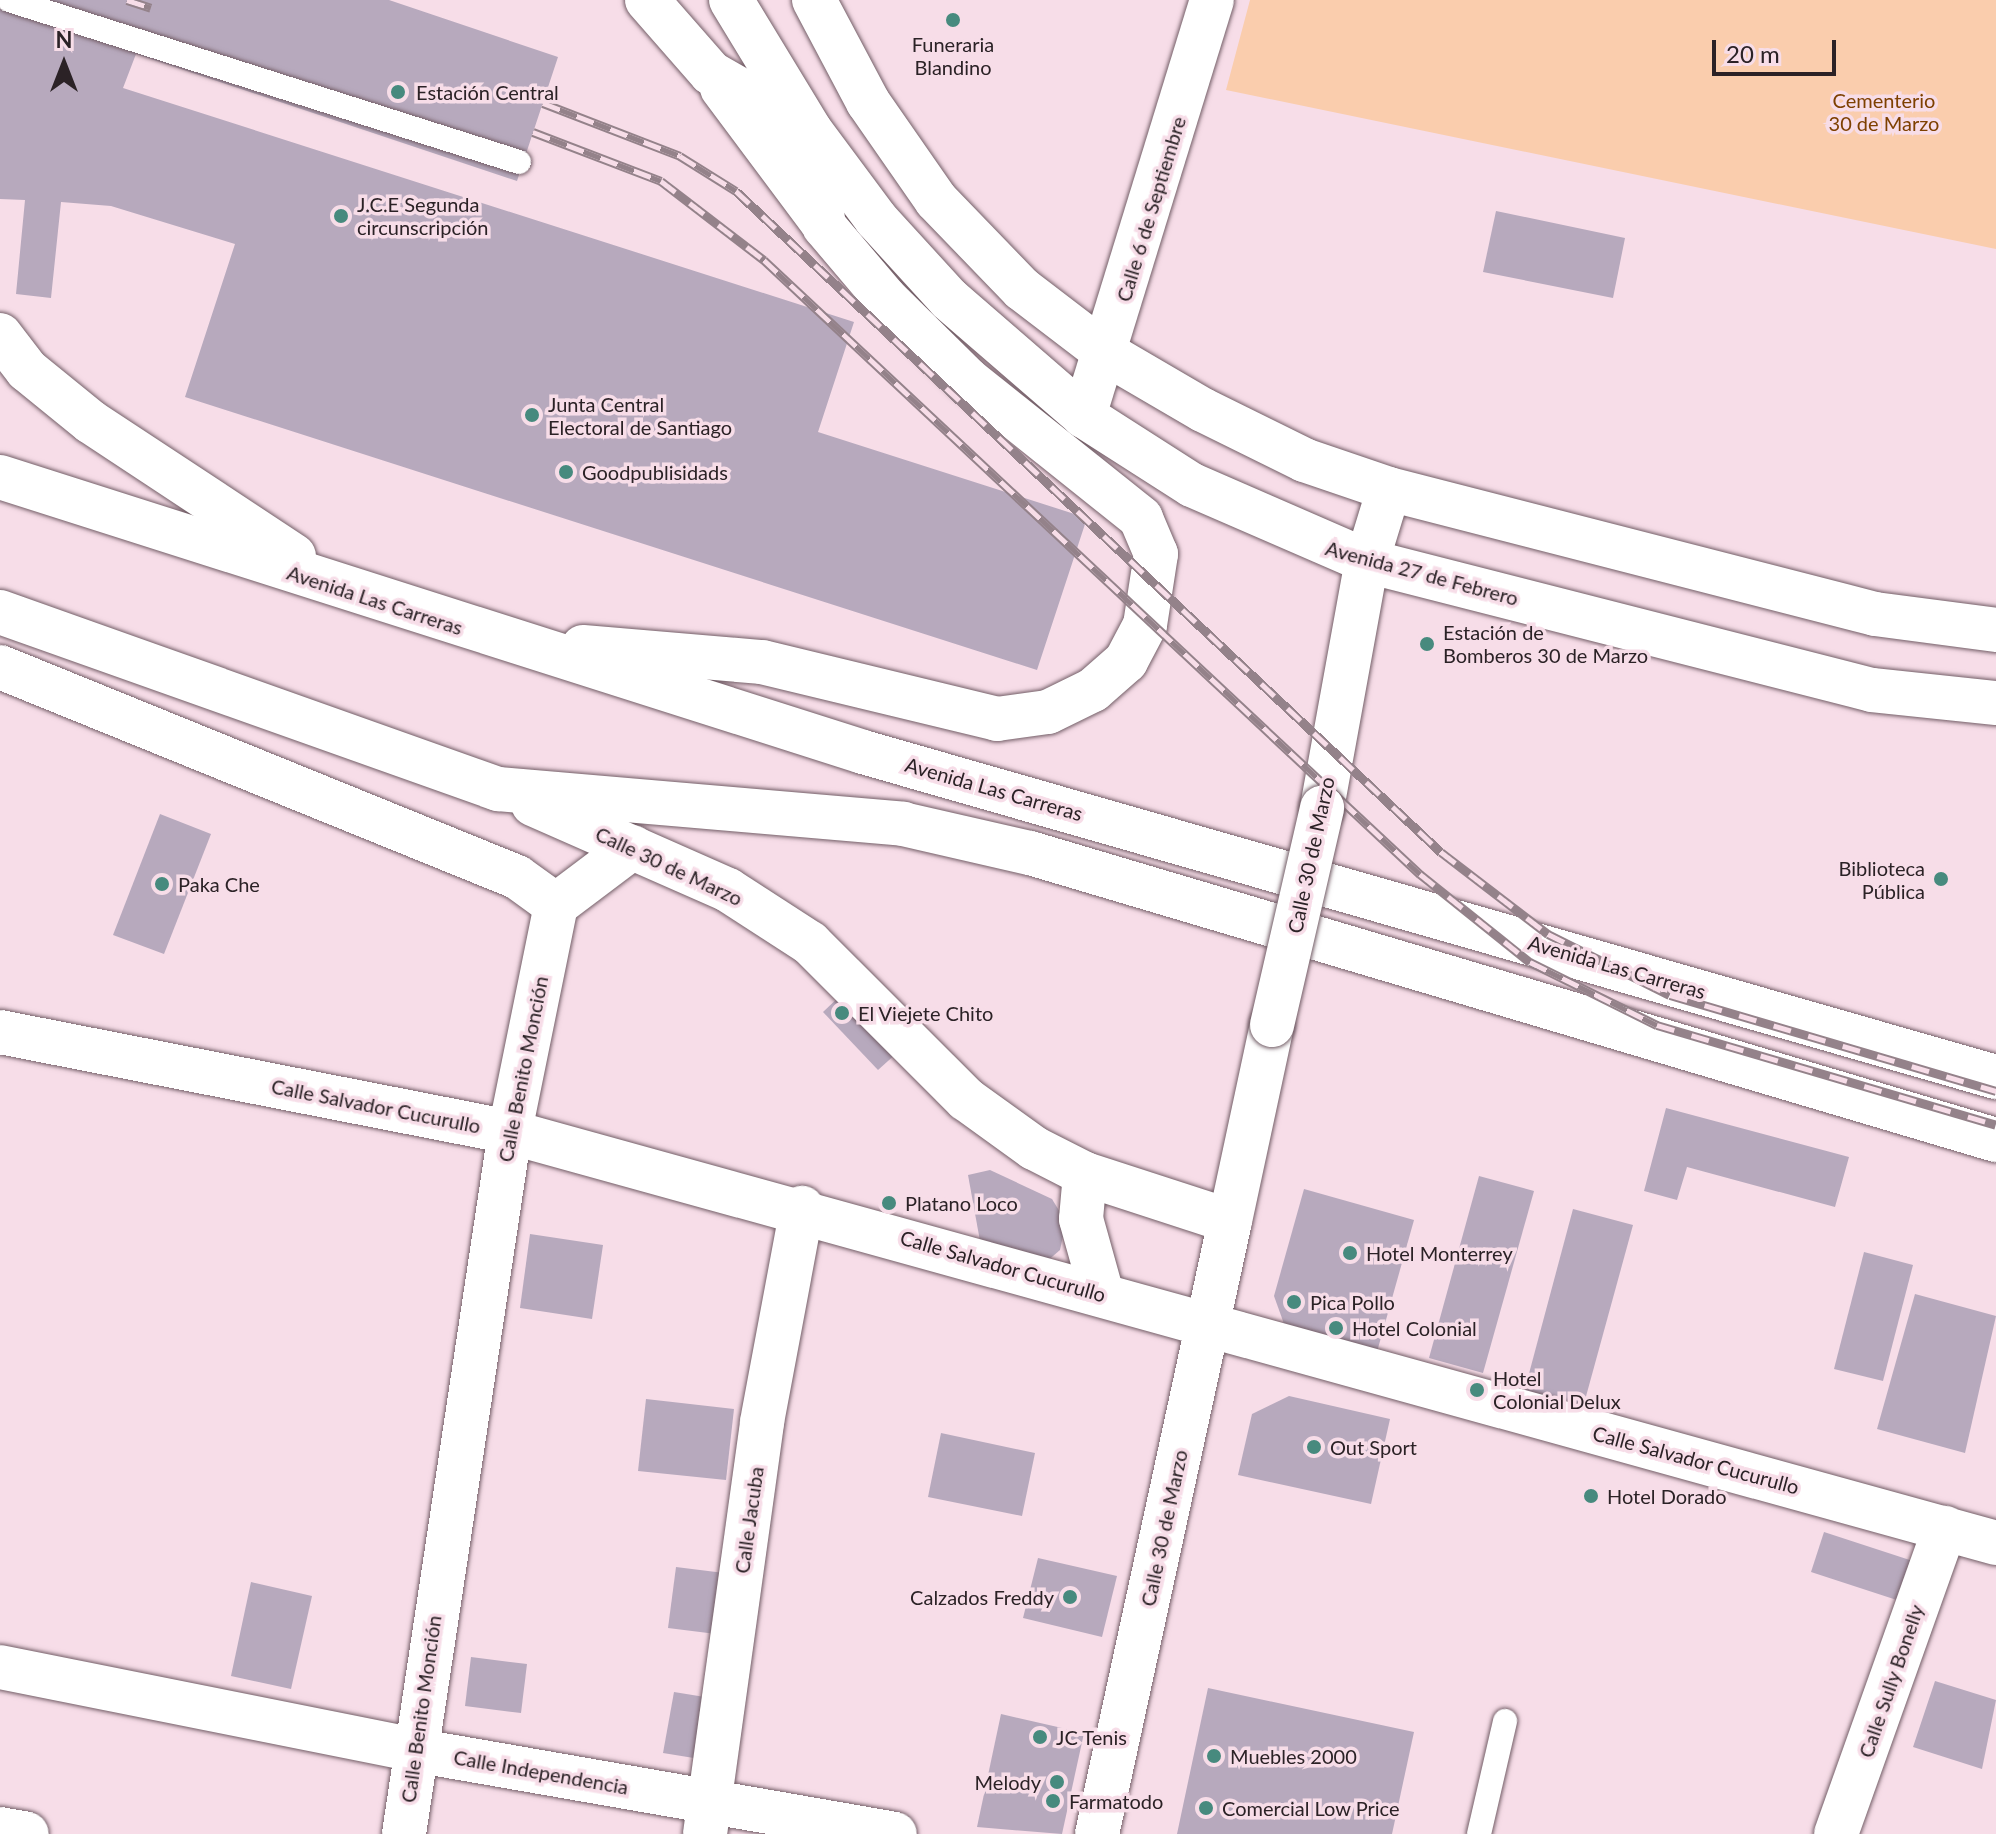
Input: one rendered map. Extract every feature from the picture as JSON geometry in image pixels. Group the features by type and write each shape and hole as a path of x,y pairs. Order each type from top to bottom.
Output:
{"main road":[{"path":"496,640 762,662 982,717 1048,712 1093,690 1126,661 1155,592 1156,554 1141,518 967,379 824,226 711,73 647,0"},
{"name":"Avenida 27 de Febrero","path":"731,0 810,130 876,219 949,299 1084,416 1192,485 1367,561 1872,690 1996,703"},
{"path":"814,0 868,102 936,200 1022,289 1107,354 1304,460 1389,489 1875,614 1996,630"},
{"name":"Calle 6 de Septiembre","path":"1084,416 1107,354 1212,0"},
{"path":"711,73 810,130"},
{"path":"810,130 868,102"},
{"path":"810,130 824,226"},
{"path":"0,335 27,370 91,422 349,593"},
{"name":"Avenida Las Carreras","path":"0,477 496,640 863,752 1996,1077"},
{"name":"Calle 30 de Marzo","path":"1097,1834 1322,808 1367,561 1389,489"},
{"path":"0,612 498,789 903,824 1030,853 1996,1140"},
{"path":"762,662 863,752"},
{"path":"0,667 517,877 556,905 633,847"},
{"name":"Calle 30 de Marzo","path":"498,789 728,890 810,943 966,1099 1034,1148 1085,1174 1230,1221"},
{"name":"Calle Benito Monción","path":"404,1834 414,1750 510,1132 556,905"},
{"name":"Calle Salvador Cucurullo","path":"0,1032 510,1132 802,1208 1208,1327 1996,1543"},
{"path":"1085,1174 1081,1219 1102,1294"},
{"name":"Calle Jacuba","path":"708,1817 762,1422 802,1208"},
{"name":"Calle Sully Bonelly","path":"1836,1834 1945,1528"},
{"name":"Calle Independencia","path":"0,1667 414,1750 708,1817 895,1834"},
{"path":"0,1829 27,1834"}],"lane":[{"path":"9,0 519,162"},
{"path":"1479,1834 1505,1721"}],"green space":[{"name":"Cementerio 30 de Marzo","path":"1250,0 1996,0 1996,249 1226,90"}],"building":[{"name":"Junta Central Electoral de Santiago","path":"0,0 389,0 558,57 517,181 136,54 123,88 854,322 818,432 1087,518 1037,670 185,397 235,244 111,206 61,202 51,298 16,294 25,200 0,199"},
{"path":"1496,211 1625,238 1613,298 1483,272"},
{"name":"Paka Che","path":"160,814 211,834 164,954 113,935"},
{"path":"842,994 898,1052 878,1070 823,1012"},
{"path":"1666,1108 1849,1157 1835,1207 1687,1167 1677,1200 1644,1191"},
{"path":"990,1170 1052,1199 1066,1222 1060,1250 1038,1269 982,1252 968,1175"},
{"path":"1479,1176 1534,1191 1483,1373 1429,1358"},
{"path":"1304,1189 1414,1220 1375,1359 1288,1335 1274,1296"},
{"path":"1573,1209 1633,1225 1582,1411 1523,1396"},
{"path":"530,1234 603,1245 592,1319 520,1308"},
{"path":"1864,1252 1913,1265 1883,1381 1834,1369"},
{"path":"1915,1294 1996,1316 1965,1453 1877,1429"},
{"name":"Out Sport","path":"1289,1396 1390,1419 1371,1504 1238,1475 1252,1414"},
{"path":"646,1399 734,1409 726,1480 638,1471"},
{"path":"941,1433 1035,1453 1022,1516 928,1497"},
{"path":"1824,1532 1922,1564 1909,1604 1811,1572"},
{"name":"Calzados Freddy","path":"1038,1558 1117,1576 1102,1637 1023,1618"},
{"path":"676,1567 732,1574 724,1635 668,1628"},
{"path":"251,1582 312,1596 291,1689 231,1676"},
{"path":"471,1657 527,1664 521,1713 465,1706"},
{"path":"1935,1681 1996,1700 1982,1769 1913,1747"},
{"path":"1208,1688 1414,1732 1392,1834 1177,1834"},
{"path":"674,1692 717,1699 706,1760 663,1753"},
{"path":"1001,1714 1084,1733 1062,1834 977,1827"}],"railway":[{"path":"127,0 151,8"},
{"path":"543,103 680,156 736,191 1441,852 1548,934 1670,995 1996,1091"},
{"path":"533,132 661,181 764,260 1420,874 1530,962 1657,1025 1996,1125"}],"place":[{"name":"Funeraria Blandino","path":"953,20"},
{"name":"Estación Central","path":"398,92"},
{"name":"J.C.E Segunda circunscripción","path":"341,216"},
{"name":"Junta Central Electoral de Santiago","path":"532,415"},
{"name":"Goodpublisidads","path":"566,472"},
{"name":"Estación de Bomberos 30 de Marzo","path":"1427,644"},
{"name":"Biblioteca Pública","path":"1941,879"},
{"name":"Paka Che","path":"162,884"},
{"name":"El Viejete Chito","path":"842,1013"},
{"name":"Platano Loco","path":"889,1203"},
{"name":"Hotel Monterrey","path":"1350,1253"},
{"name":"Pica Pollo","path":"1294,1302"},
{"name":"Hotel Colonial","path":"1336,1328"},
{"name":"Hotel Colonial Delux","path":"1477,1390"},
{"name":"Out Sport","path":"1314,1447"},
{"name":"Hotel Dorado","path":"1591,1496"},
{"name":"Calzados Freddy","path":"1070,1597"},
{"name":"JC Tenis","path":"1040,1737"},
{"name":"Muebles 2000","path":"1214,1756"},
{"name":"Melody","path":"1057,1782"},
{"name":"Farmatodo","path":"1053,1801"},
{"name":"Comercial Low Price","path":"1206,1808"}]}
